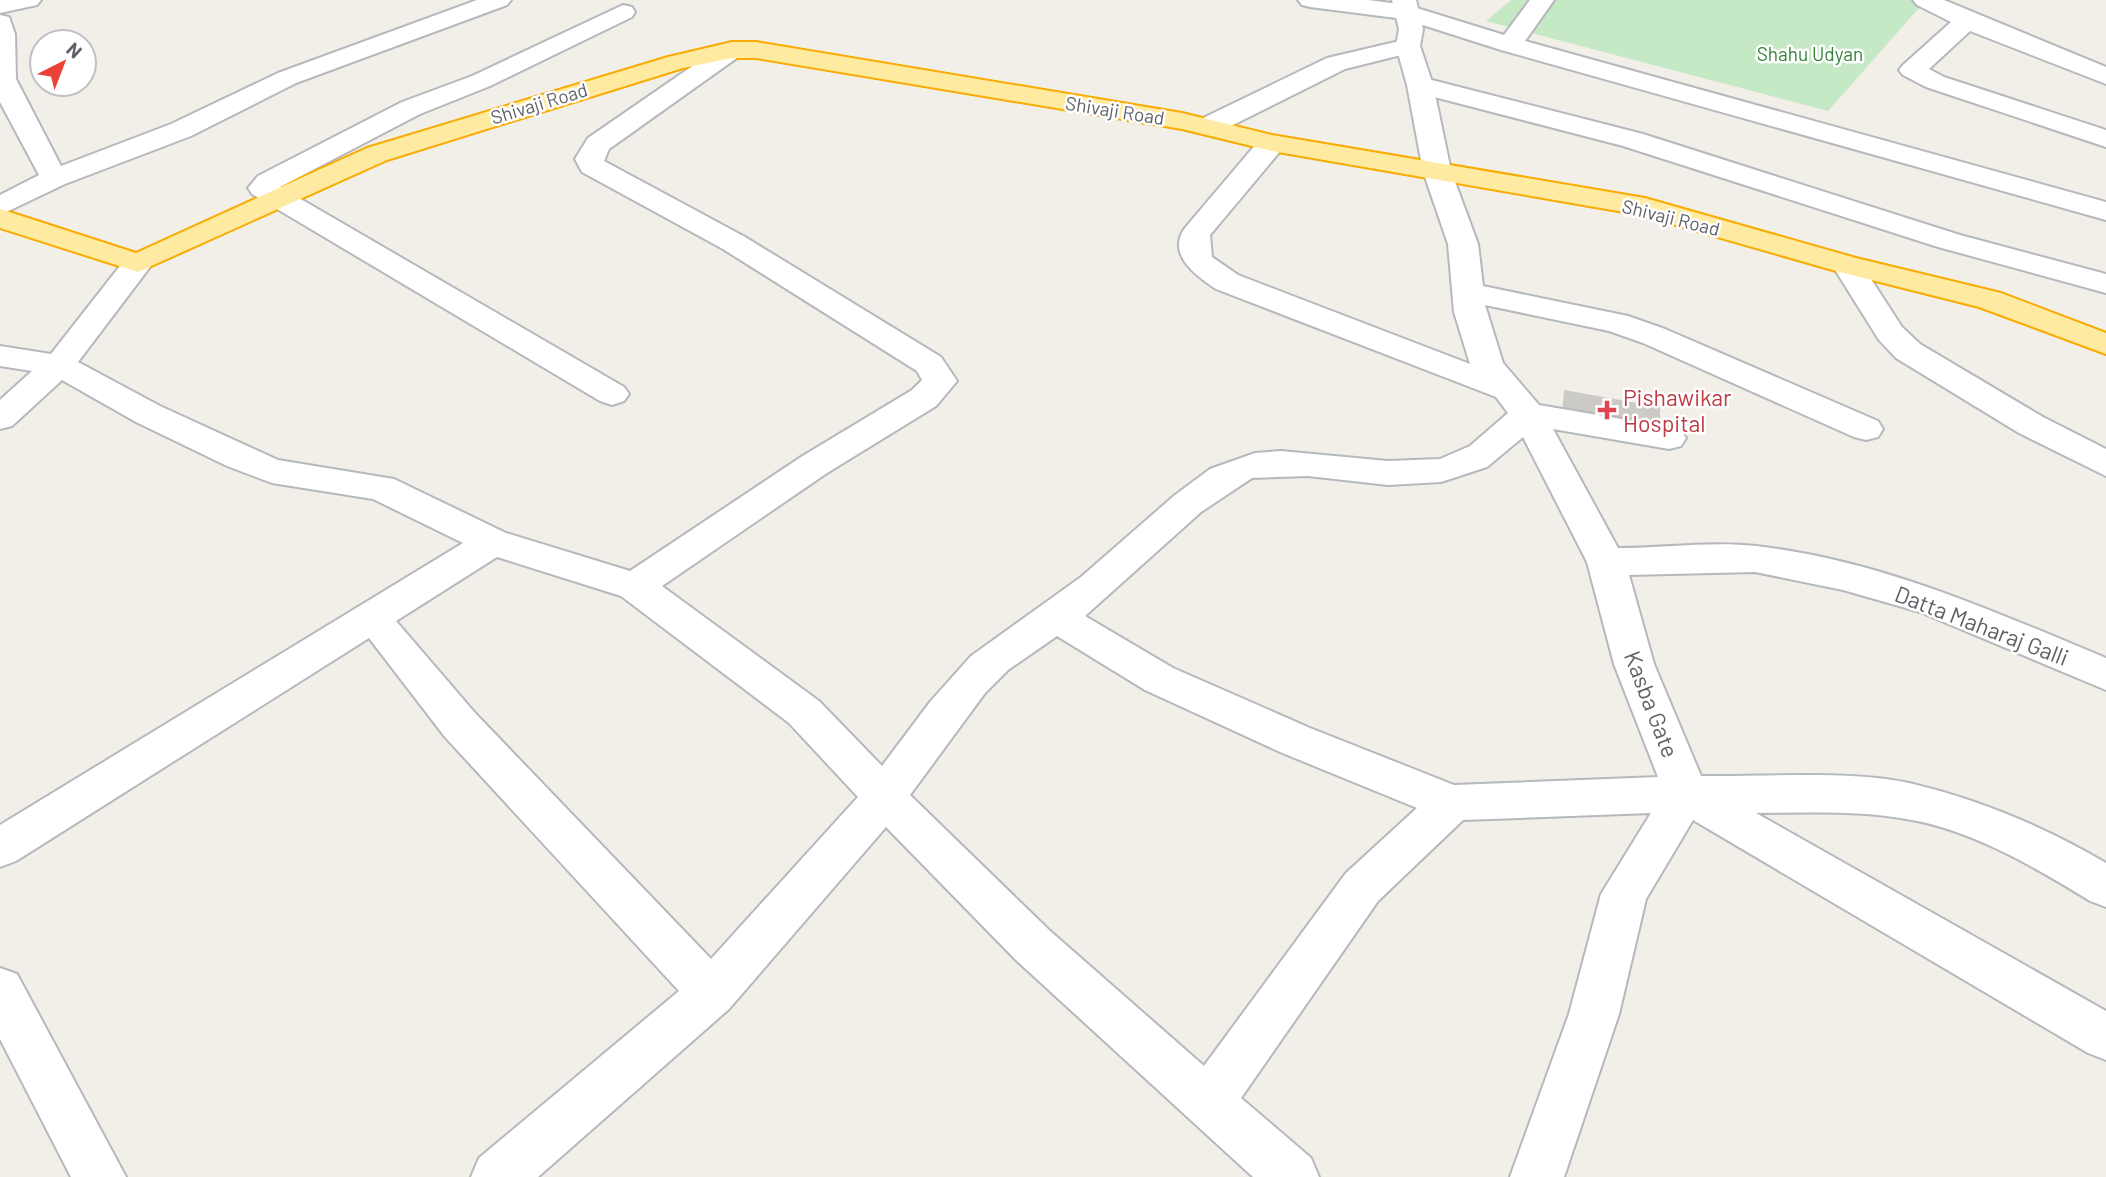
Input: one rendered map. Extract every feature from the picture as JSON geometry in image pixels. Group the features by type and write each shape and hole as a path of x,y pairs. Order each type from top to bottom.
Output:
{"highway":[{"name":"Shivaji Road","path":"138,263 377,153 677,62 732,50 756,50 1209,126 1272,143 1645,208 1847,265 1990,300 2106,344"},
{"path":"0,218 138,263"}],"street":[{"path":"0,6 29,0"},
{"path":"0,206 54,178 181,130 308,69 499,0"},
{"path":"1310,0 1406,6 1510,44 2106,211"},
{"path":"1510,44 1542,0"},
{"path":"1925,0 1967,21 2106,76"},
{"name":"Kasba Gate","path":"1406,6 1411,29 1408,46 1420,85 1437,171 1463,244 1470,313 1487,365 1518,402 1606,562 1634,664 1686,794"},
{"path":"612,394 352,239 278,200 262,188 268,182 411,108 481,81 623,12"},
{"path":"1967,21 1912,70 1935,82 2106,139"},
{"path":"0,22 4,33 0,72 40,159 54,178"},
{"path":"1209,126 1336,63 1408,46"},
{"path":"635,586 814,465 935,390 940,381 937,372 904,360 734,243 592,166 589,159 598,144 732,50"},
{"path":"1420,85 1633,141 1949,242 2106,284"},
{"path":"411,108 443,132"},
{"path":"1272,143 1195,234 1192,249 1197,262 1227,282 1518,402 1669,438"},
{"path":"3,409 59,365 138,263"},
{"path":"1847,265 1890,333 1908,351 2031,425 2106,464"},
{"path":"1468,292 1617,323 1654,336 1866,429"},
{"path":"0,356 59,365 239,458 272,471 381,488 493,542 635,586 804,712 954,870 1105,1012 1292,1177"},
{"path":"498,1177 712,993 885,797 920,746 986,666 1056,617 1128,560 1174,516 1228,475 1254,465 1294,464 1384,472 1440,471 1468,462 1518,402"},
{"path":"0,848 493,542"},
{"name":"Datta Maharaj Galli","path":"1606,562 1755,559 1843,576 1932,601 2106,675"},
{"path":"1056,617 1159,679 1295,740 1452,803 1544,797 1686,794 1861,796 1908,801 2006,832 2106,887"},
{"path":"385,632 460,725 712,993"},
{"path":"1686,794 2106,1037"},
{"path":"1537,1177 1594,1014 1624,894 1686,794"},
{"path":"1208,1102 1362,887 1452,803"},
{"path":"0,990 99,1177"}],"green space":[{"name":"Shahu Udyan","path":"1511,0 1926,0 1828,111 1486,21"}],"building":[{"path":"1564,390 1660,407 1660,433 1562,416"}],"place":[{"name":"Pishawikar Hospital","path":"1607,410"}]}
